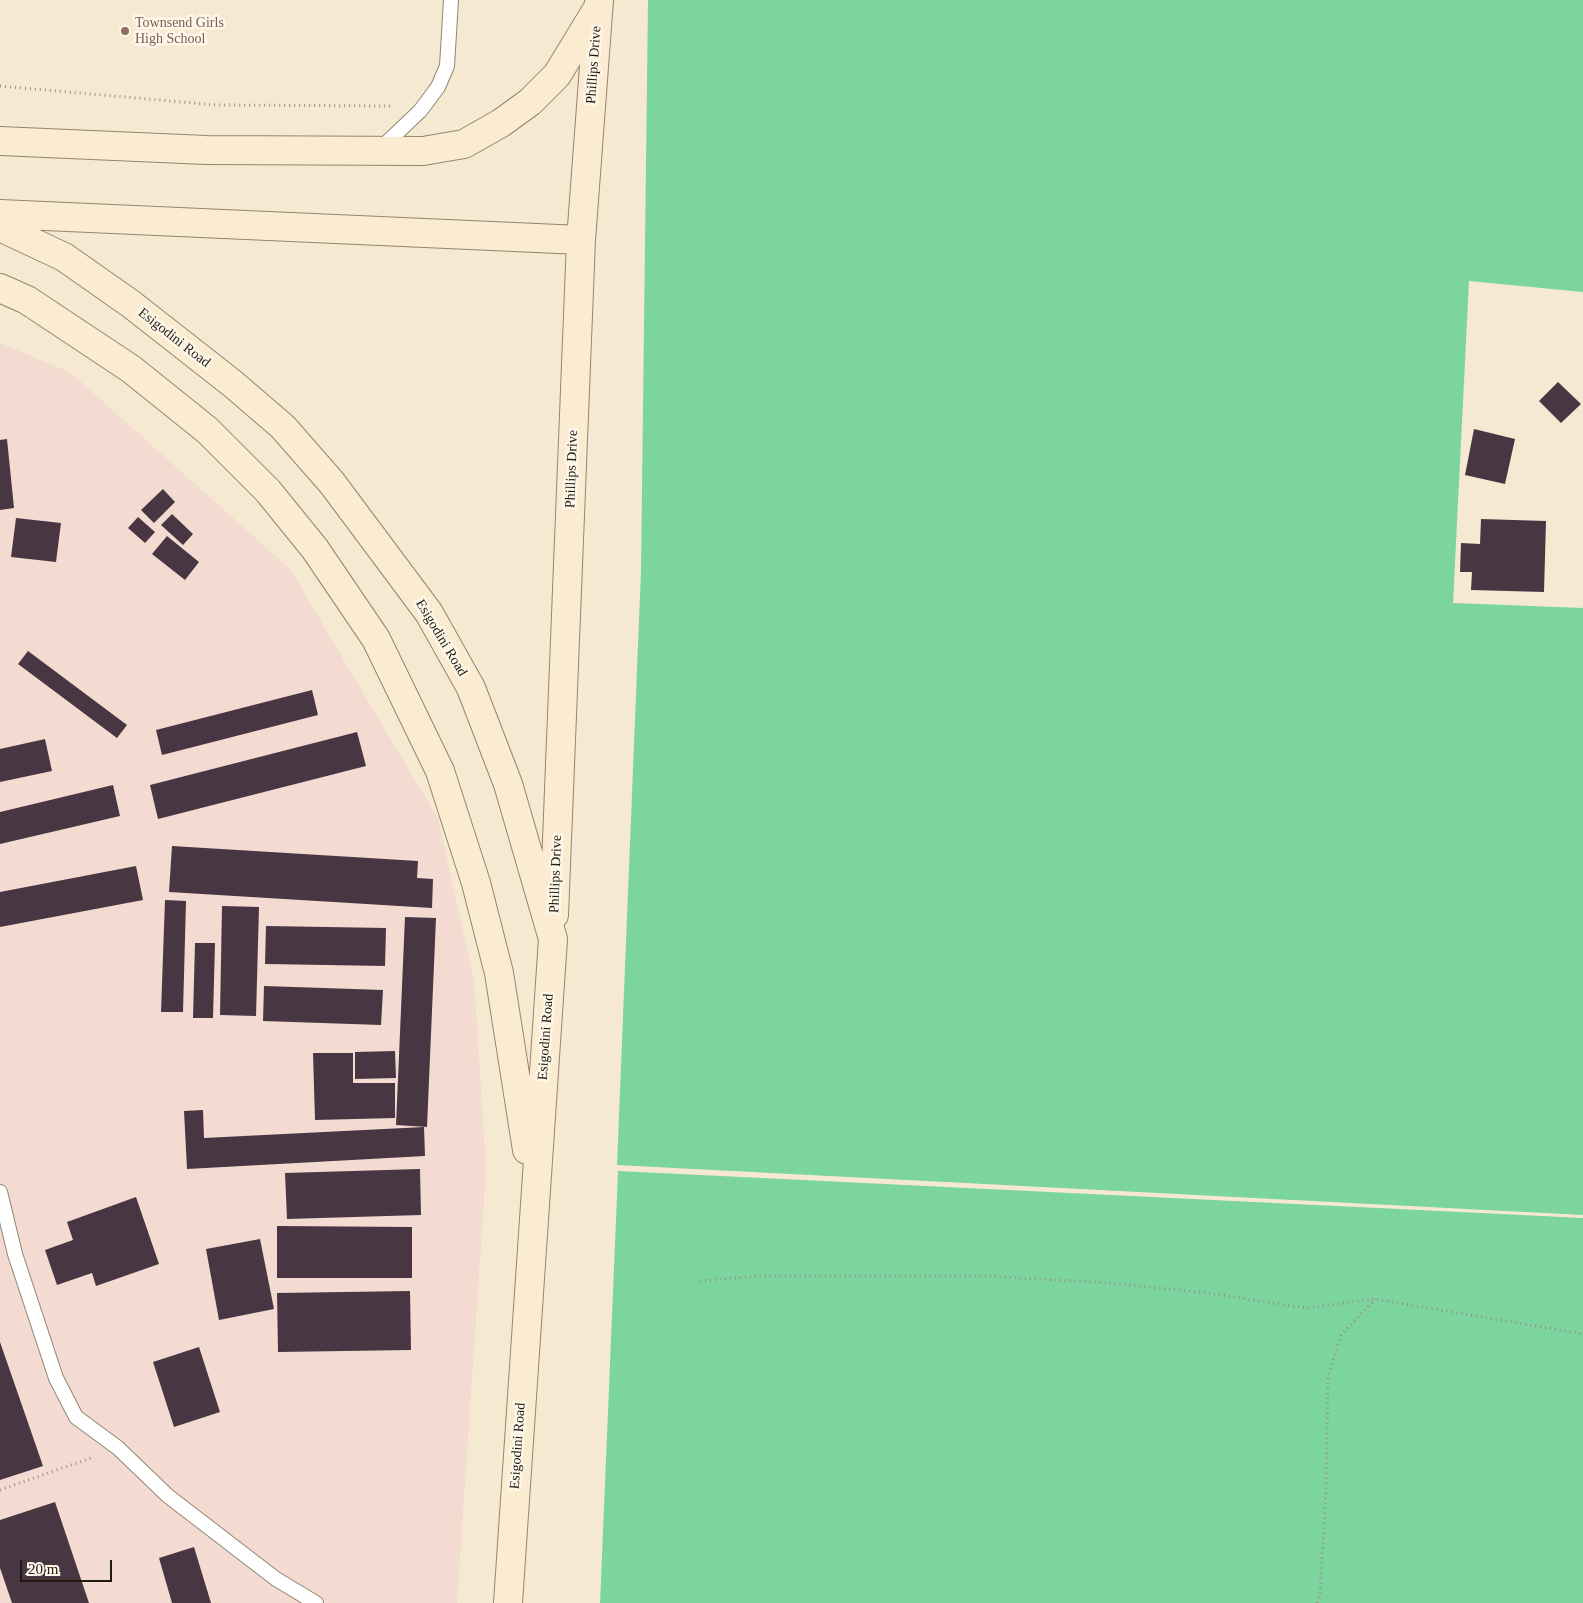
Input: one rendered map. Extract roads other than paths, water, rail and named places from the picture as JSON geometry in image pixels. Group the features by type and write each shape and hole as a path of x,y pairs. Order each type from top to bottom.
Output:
{"main road":[{"path":"0,141 206,150 423,151 464,144 501,123 530,102 557,75 598,4"},
{"name":"Phillips Drive","path":"553,939 581,240 598,4"},
{"path":"0,214 581,240"},
{"name":"Esigodini Road","path":"0,227 64,257 131,304 233,384 283,427 332,483 429,613 470,688 508,784 553,939 508,1603"},
{"name":"Esigodini Road","path":"0,288 27,300 131,369 207,430 268,491 309,542 376,639 440,771 476,883 499,973 534,1199"}],"lane":[{"path":"377,151 420,111 438,87 447,66 451,0"},
{"path":"0,1192 15,1254 56,1378 76,1417 118,1448 176,1502 276,1579 316,1603"}],"place":[{"name":"Townsend Girls High School","path":"125,31"}]}
